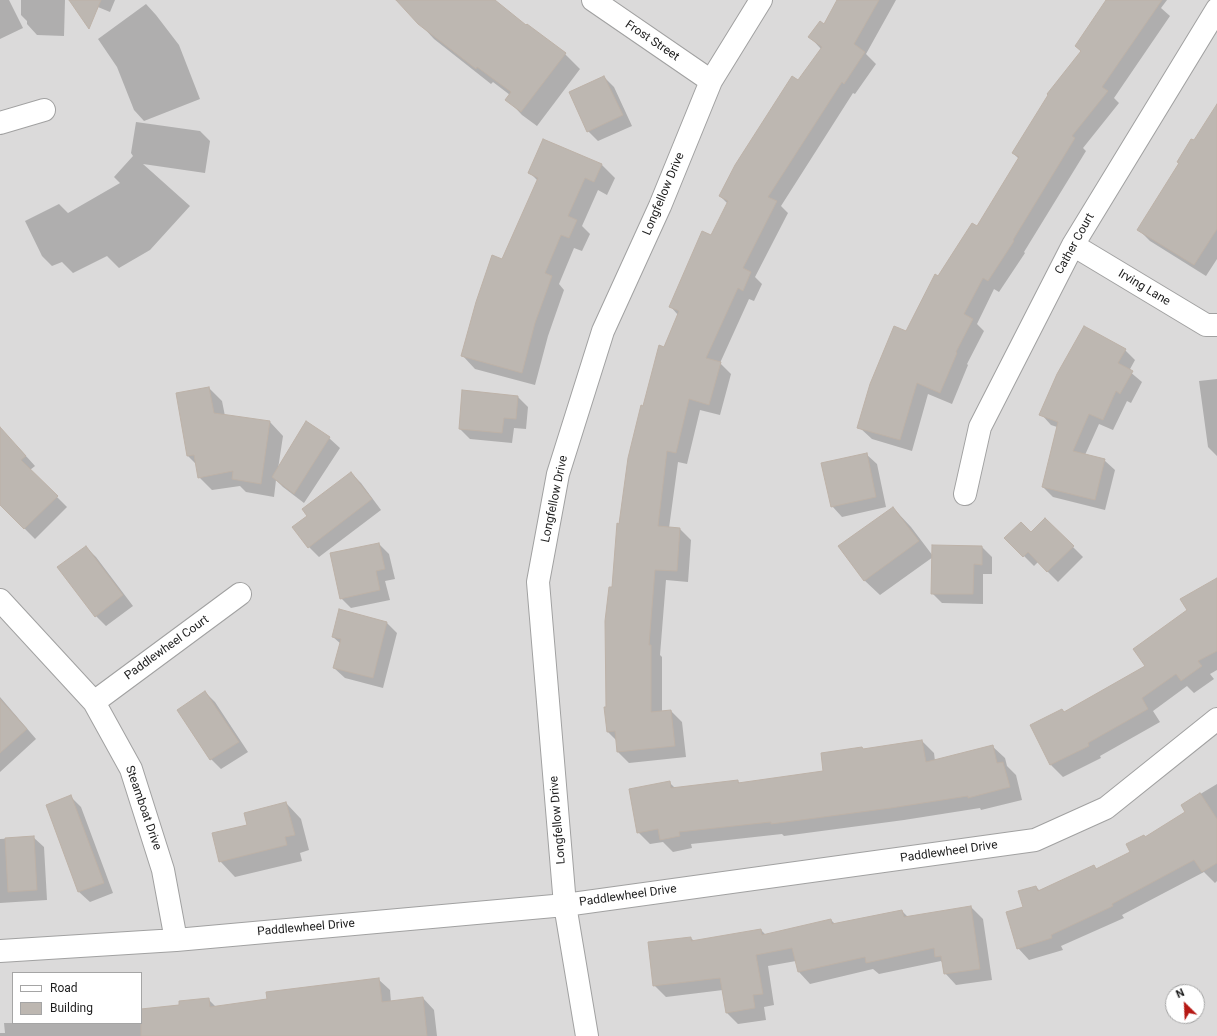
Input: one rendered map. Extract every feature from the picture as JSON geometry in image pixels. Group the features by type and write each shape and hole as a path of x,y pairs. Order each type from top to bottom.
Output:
{"street":[{"name":"Frost Street","path":"593,0 712,81"},
{"name":"Longfellow Drive","path":"587,1036 565,905 538,582 558,474 603,331 660,206 712,81 761,0"},
{"name":"Cather Court","path":"965,494 980,427 1073,245 1217,9"},
{"path":"0,123 44,110"},
{"name":"Irving Lane","path":"1073,245 1206,325 1217,325"},
{"name":"Paddlewheel Court","path":"94,702 240,594"},
{"name":"Steamboat Drive","path":"0,600 94,702 131,769 163,870 176,940"},
{"name":"Paddlewheel Drive","path":"0,952 176,940 565,905 1035,840 1106,808 1217,720"}],"shaded area":[{"path":"0,0 1217,0 1217,1036 0,1036"}],"building":[{"path":"69,0 101,0 89,29"},
{"path":"396,0 495,0 526,25 527,24 566,53 521,112 505,100 511,92 477,67 476,69 418,24"},
{"path":"837,0 879,0 854,44 865,52 844,84 842,82 768,197 777,201 743,268 751,272 743,291 738,288 706,358 721,362 709,405 689,399 676,453 667,451 658,526 680,528 677,571 655,570 649,645 651,645 651,712 671,710 675,746 617,752 615,731 607,732 604,707 606,707 605,621 609,587 612,587 617,523 619,524 628,458 641,405 643,406 659,345 664,347 679,311 669,307 702,231 711,235 728,201 719,196 735,165 792,76 798,80 822,47 808,37 820,21 824,24"},
{"path":"1106,0 1162,0 1102,87 1108,91 1072,136 1075,138 1013,240 1014,241 988,281 983,278 964,314 973,319 956,352 957,353 940,393 917,383 900,440 857,428 870,384 894,326 906,331 935,274 938,276 972,223 977,226 1019,157 1012,153 1048,95 1047,94 1081,51 1075,46"},
{"path":"604,76 623,115 587,132 569,92"},
{"path":"1217,104 1217,229 1194,265 1137,230 1179,163 1177,162 1191,139 1194,140"},
{"path":"543,139 602,164 594,182 585,178 568,216 577,220 569,238 561,235 545,273 552,276 535,323 522,373 461,356 476,302 492,255 502,259 538,178 528,173"},
{"path":"1084,326 1126,349 1118,363 1133,371 1120,394 1116,391 1103,420 1089,414 1073,451 1105,459 1095,500 1042,487 1058,422 1039,415 1057,374"},
{"path":"209,387 214,413 270,421 261,484 232,479 233,471 198,478 194,455 187,456 176,393"},
{"path":"462,390 518,396 516,419 504,418 502,433 459,429"},
{"path":"306,421 330,437 294,494 272,477"},
{"path":"0,427 26,456 21,460 58,496 24,529 0,505"},
{"path":"867,453 876,497 831,507 821,463"},
{"path":"351,472 372,499 308,548 292,527 307,516 302,509"},
{"path":"893,507 919,541 864,581 838,546"},
{"path":"1045,518 1074,546 1047,572 1028,552 1023,557 1004,538 1021,522 1031,532"},
{"path":"379,543 385,569 376,571 380,590 340,599 330,553"},
{"path":"932,545 982,546 982,565 974,564 973,594 931,594"},
{"path":"86,546 123,595 95,617 57,567"},
{"path":"1217,578 1217,651 1198,661 1202,666 1181,681 1176,674 1142,698 1148,709 1088,743 1089,746 1050,765 1030,725 1062,709 1064,712 1145,666 1133,649 1187,610 1180,599"},
{"path":"339,609 387,622 373,678 333,668 341,639 332,637"},
{"path":"205,691 239,742 210,760 177,710"},
{"path":"0,699 27,729 0,753"},
{"path":"922,740 926,762 993,745 997,763 1003,762 1010,787 968,798 968,796 771,824 771,822 679,832 680,836 660,840 658,829 637,833 629,789 670,781 671,788 738,780 738,783 823,771 821,753 862,747 863,749"},
{"path":"1200,793 1217,819 1217,863 1202,872 1194,860 1112,904 1113,906 1051,935 1052,938 1017,949 1006,912 1023,907 1018,891 1036,886 1038,891 1094,865 1096,869 1130,852 1126,844 1144,835 1145,837 1185,812 1181,805"},
{"path":"71,795 104,883 78,892 46,805"},
{"path":"286,802 295,835 285,837 287,845 219,862 212,833 247,825 244,813"},
{"path":"34,836 37,890 8,892 5,838"},
{"path":"971,906 980,969 944,974 941,956 935,957 934,948 866,963 865,957 798,972 792,948 756,955 763,994 753,995 755,1008 726,1013 720,978 653,986 648,942 691,937 691,941 761,929 762,935 831,919 832,924 902,910 904,917"},
{"path":"379,978 382,1002 423,997 427,1036 141,1036 142,1009 179,1005 179,1001 209,998 210,1007 267,999 266,992"}]}
